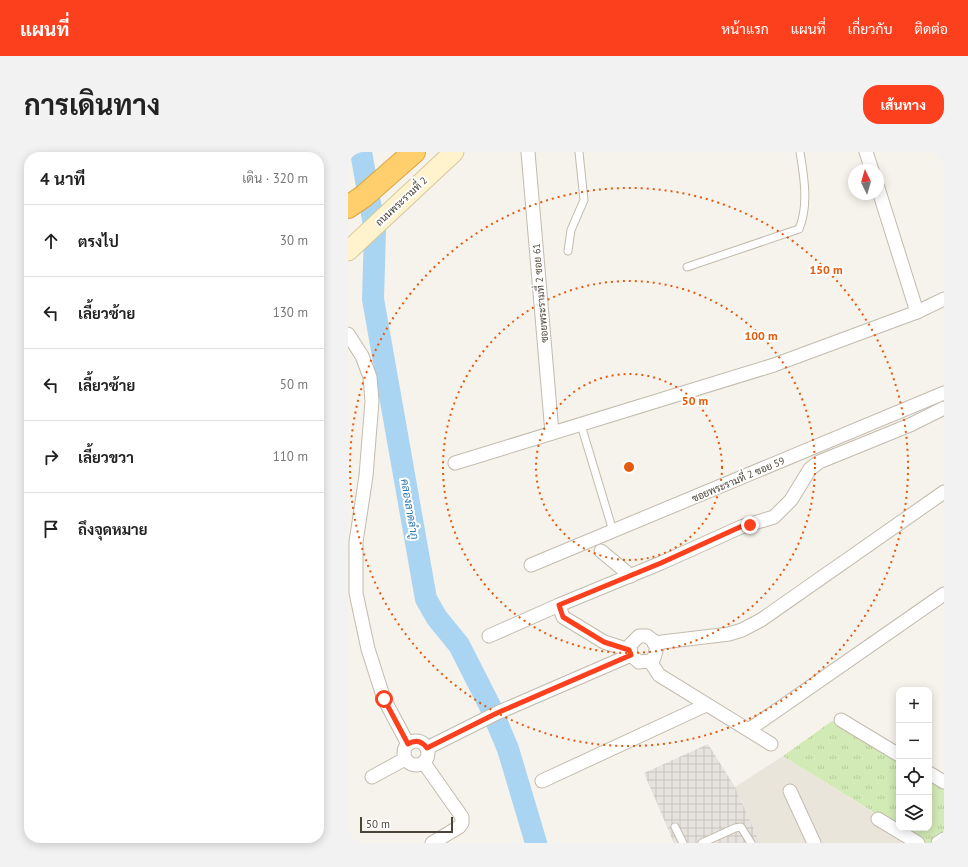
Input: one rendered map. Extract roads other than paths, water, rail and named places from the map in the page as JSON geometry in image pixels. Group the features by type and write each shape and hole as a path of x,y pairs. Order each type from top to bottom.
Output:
{"highway":[{"path":"355,196 406,154"}],"main road":[{"name":"ถนนพระรามที่ 2","path":"348,250 454,152"}],"street":[{"name":"ซอยพระรามที่ 2 ซอย 61","path":"528,152 552,433"},
{"path":"866,152 870,164"},
{"path":"882,200 917,312"},
{"path":"455,463 774,365 917,312 944,299"},
{"path":"348,334 365,363 370,377 372,401 366,476 356,542 356,593 368,649 384,699 408,744"},
{"name":"ซอยพระรามที่ 2 ซอย 59","path":"532,565 944,393"},
{"path":"489,636 559,605 631,576 740,527 774,517 791,500 810,469 819,462 910,425 944,408"},
{"path":"654,643 729,634 742,630 761,620 944,492"},
{"path":"601,551 631,576"},
{"path":"750,729 944,594"},
{"path":"559,605 563,617 604,642 630,653 639,662 650,661 656,653 657,647 652,638 647,636 639,636 632,641 630,653"},
{"path":"427,748 472,724 630,653"},
{"path":"650,661 659,675 706,706 750,729 771,744"},
{"path":"542,781 706,706"},
{"path":"841,720 896,753"},
{"path":"417,741 421,742 427,748 428,754 424,763 414,765 405,759 404,751 408,744 417,741"},
{"path":"372,777 405,759"},
{"path":"424,763 462,817 462,823 459,827 432,843"},
{"path":"932,775 944,782"},
{"path":"790,791 814,843"},
{"path":"878,819 918,843"},
{"path":"938,843 944,839"}],"lane":[{"path":"568,250 571,230 584,200 579,152"},
{"path":"687,267 799,229 804,216 803,171 800,152"},
{"path":"581,425 613,531"},
{"path":"675,827 683,843"},
{"path":"702,843 735,828 741,827 751,843"}],"waterway":[{"name":"คลองลาดลำภู","path":"361,152 375,231 373,299 426,599 437,618 459,645 490,706 508,749 536,843"}]}
